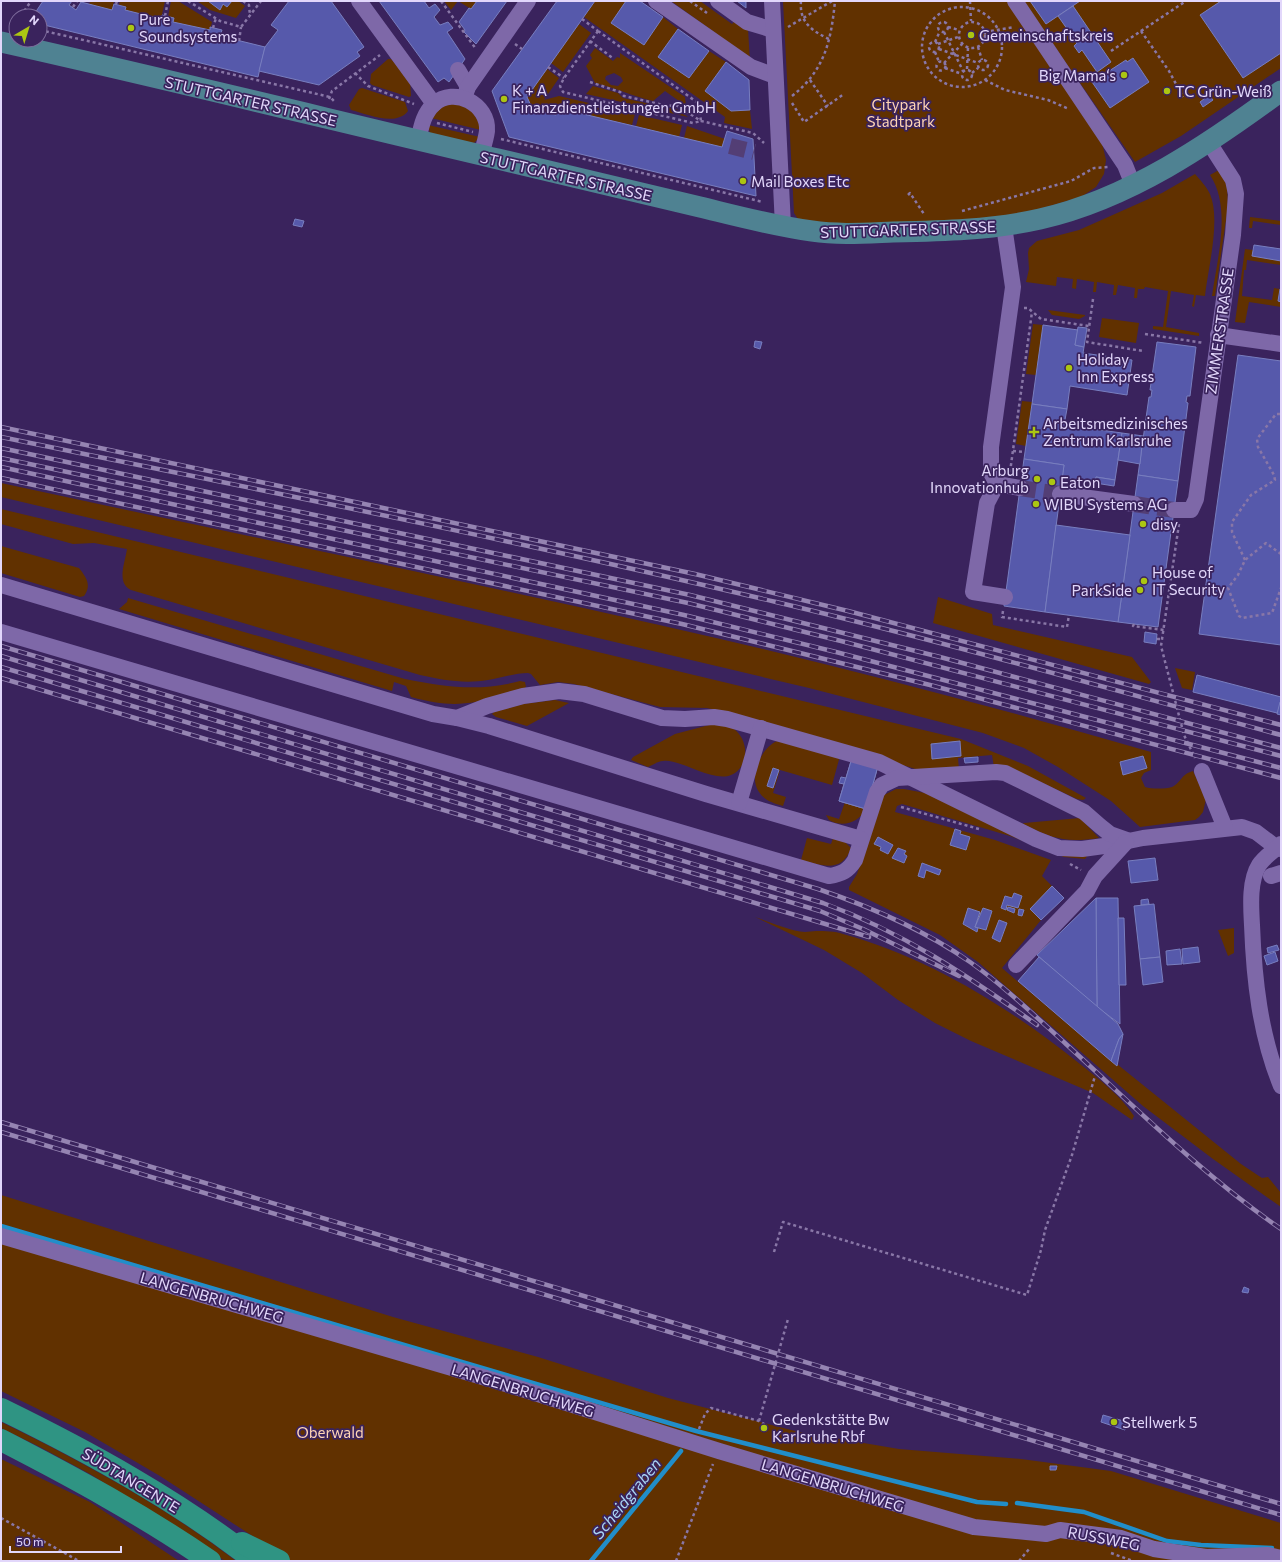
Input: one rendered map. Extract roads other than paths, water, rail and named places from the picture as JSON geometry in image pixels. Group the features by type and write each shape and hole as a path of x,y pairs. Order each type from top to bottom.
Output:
{"highway":[{"name":"SÜDTANGENTE","path":"1,1409 49,1432 104,1463 210,1529 255,1561"},
{"name":"SÜDTANGENTE","path":"1,1440 89,1485 146,1519 210,1561"},
{"path":"210,1529 279,1561"}],"main road":[{"name":"STUTTGARTER STRASSE","path":"1,42 418,141 783,217 815,232 846,233 955,230 1004,226 1070,211 1106,198 1133,185 1208,141 1281,91"}],"street":[{"path":"359,1 434,104"},
{"path":"418,141 426,113 441,99 466,92 528,1"},
{"path":"656,1 751,67 775,76"},
{"path":"718,1 747,22 773,30"},
{"path":"772,1 783,217"},
{"path":"1014,1 1124,165 1133,185"},
{"path":"458,70 466,92 471,101 482,113 486,123 486,135 481,155"},
{"name":"ZIMMERSTRASSE","path":"1177,511 1191,510 1196,499 1217,340 1233,235 1236,194 1233,180 1208,141"},
{"path":"1004,226 1013,286 991,447 991,473 1008,486 987,503 973,592 1005,597"},
{"path":"1217,340 1281,344"},
{"path":"1060,494 1134,504"},
{"path":"1,585 412,709 489,726 739,804 861,839"},
{"path":"1,632 814,873 829,876 841,875 850,869 855,860 872,806 882,785 896,778 996,772 1006,773 1084,812 1100,826 1127,840"},
{"path":"457,718 487,706 523,696 559,691 584,694 662,718 685,719 714,717 761,728 879,762 1036,840 1059,848 1104,846 1127,840 1225,828 1242,827 1252,830 1280,847 1259,865 1254,876 1251,911 1253,966 1257,992 1279,1076"},
{"path":"739,804 761,728"},
{"path":"1202,772 1225,828"},
{"path":"1016,965 1087,891 1095,876 1127,840"},
{"name":"LANGENBRUCHWEG","path":"1,1236 493,1380 974,1527 1046,1534"},
{"name":"RUSSWEG","path":"1046,1534 1060,1530 1121,1538 1154,1548 1206,1557 1268,1555 1281,1558"}],"waterway":[{"path":"1,1226 696,1431 977,1502 1006,1504"},
{"name":"Scheidgraben","path":"591,1561 681,1451"},
{"path":"1017,1503 1084,1512 1167,1541 1201,1545 1272,1548"}],"tunnel":[{"path":"730,146 754,152"},
{"path":"1020,488 1060,494"},
{"path":"1134,504 1174,510"}],"railway":[{"path":"1,427 695,574 848,611 1281,725"},
{"path":"1,437 486,537 776,602 966,650 1281,735"},
{"path":"1,448 690,595 940,657 1281,748"},
{"path":"1,458 688,603 841,641 1281,756"},
{"path":"1,467 684,615 836,652 1281,768"},
{"path":"1,478 682,624 930,685 1281,778"},
{"path":"1,646 818,889 877,911 934,939 970,962 995,981 1197,1164 1281,1229"},
{"path":"1,656 823,903 880,927 908,941 986,989 1037,1025"},
{"path":"1,667 820,911 863,929 959,976"},
{"path":"1,678 869,937"},
{"path":"1,1122 1281,1504"},
{"path":"1,1132 1281,1515"}],"place":[{"name":"Pure Soundsystems","path":"131,28"},
{"name":"Gemeinschaftskreis","path":"971,35"},
{"name":"Big Mama‘s","path":"1124,75"},
{"name":"TC Grün-Weiß","path":"1167,91"},
{"name":"K + A Finanzdienstleistungen GmbH","path":"504,99"},
{"name":"Mail Boxes Etc","path":"743,181"},
{"name":"Holiday Inn Express","path":"1069,368"},
{"name":"Arbeitsmedizinisches Zentrum Karlsruhe","path":"1034,432"},
{"name":"Arburg Innovationhub","path":"1037,479"},
{"name":"Eaton","path":"1052,482"},
{"name":"WIBU Systems AG","path":"1036,504"},
{"name":"disy","path":"1143,524"},
{"name":"House of IT Security","path":"1144,581"},
{"name":"ParkSide","path":"1140,590"},
{"name":"Stellwerk 5","path":"1114,1422"},
{"name":"Gedenkstätte Bw Karlsruhe Rbf","path":"764,1428"}],"park label":[{"name":"Citypark Stadtpark","path":"901,112"},
{"name":"Oberwald","path":"330,1432"}]}
